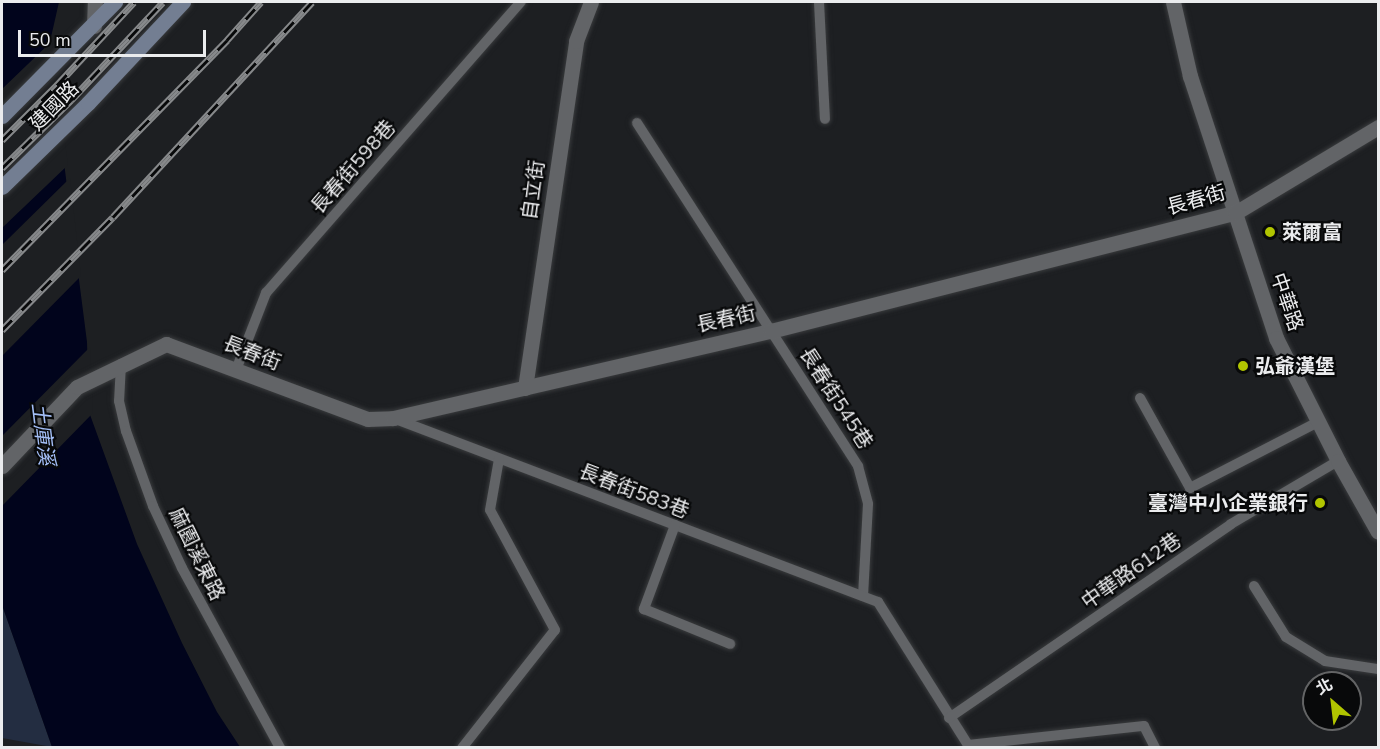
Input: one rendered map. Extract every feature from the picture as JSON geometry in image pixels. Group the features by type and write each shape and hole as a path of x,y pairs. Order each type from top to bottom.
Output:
{"main road":[{"name":"建國路","path":"2,116 115,2"},
{"name":"建國路","path":"2,187 88,103 183,2"}],"street":[{"path":"93,26 95,2"},
{"name":"自立街","path":"525,388 576,41 589,2"},
{"name":"中華路","path":"1173,2 1190,76 1276,338 1338,461 1378,532"},
{"name":"長春街","path":"2,466 77,387 166,344 368,419 393,418 771,331 1234,213 1378,127"}],"lane":[{"name":"長春街598巷","path":"236,370 266,293 521,2"},
{"path":"819,2 825,119"},
{"name":"長春街545巷","path":"638,123 858,466 868,504 863,596"},
{"name":"麻園溪東路","path":"121,364 119,401 126,431 153,506 182,568 280,747"},
{"path":"1140,398 1190,488 1318,422"},
{"name":"長春街583巷","path":"393,418 878,602 968,745 1144,726 1155,747"},
{"path":"462,747 555,630 490,510 499,459"},
{"name":"中華路612巷","path":"949,718 1231,524 1338,461"},
{"path":"675,525 644,609 730,644"},
{"path":"1254,586 1286,637 1325,661 1378,669"}],"shaded area":[{"path":"2,605 52,747 2,738"}],"water":[{"name":"土庫溪","path":"2,2 59,2 49,46 87,342 89,412 137,544 182,643 217,712 240,747 52,747 2,605"}],"pier":[{"path":"54,39 52,46 68,165 2,228 2,89"},
{"path":"70,178 81,276 2,356 2,245"},
{"path":"90,347 93,413 2,506 2,436"}],"railway":[{"path":"2,140 134,2"},
{"path":"2,168 71,100 163,2"},
{"path":"2,270 227,40 261,2"},
{"path":"2,330 113,217 312,2"}],"place":[{"name":"萊爾富","path":"1270,232"},
{"name":"弘爺漢堡","path":"1243,366"},
{"name":"臺灣中小企業銀行","path":"1320,503"}]}
